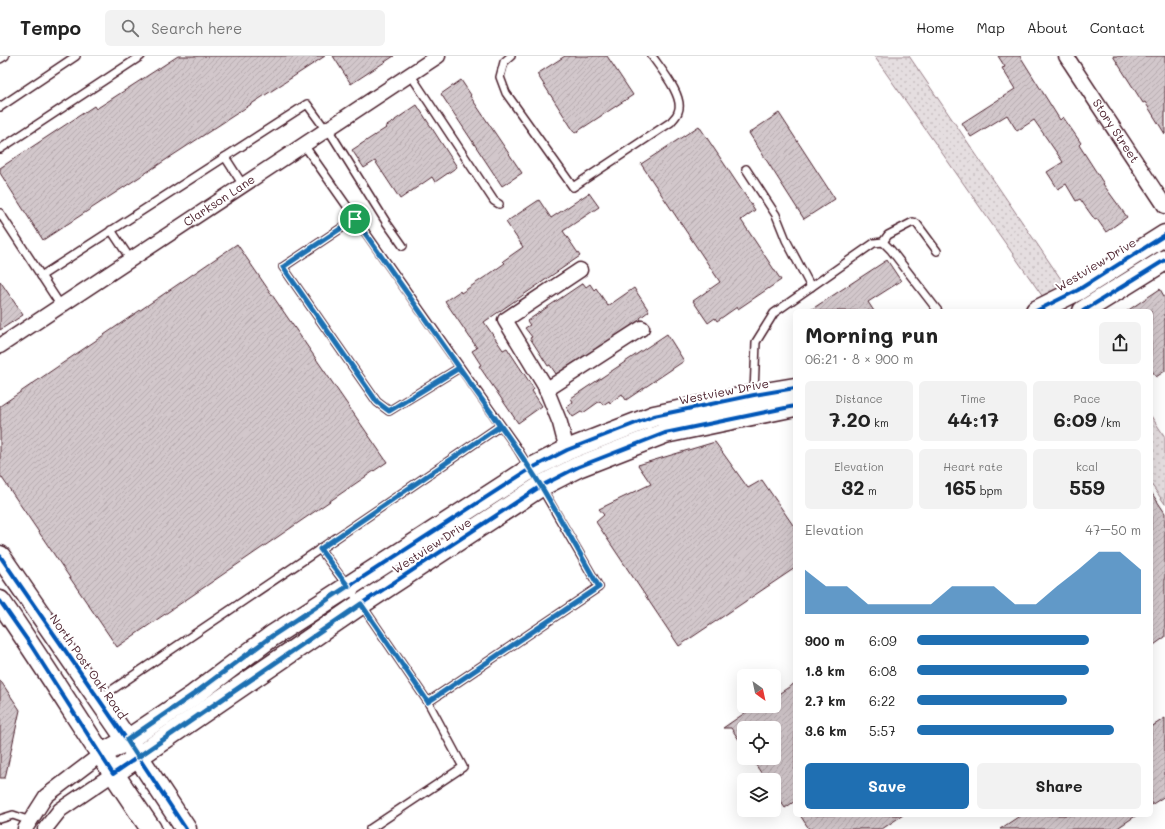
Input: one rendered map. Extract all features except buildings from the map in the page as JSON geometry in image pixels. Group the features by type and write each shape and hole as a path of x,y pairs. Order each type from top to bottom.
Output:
{"main road":[{"name":"Westview Drive","path":"1040,309 1078,290 1165,235"},
{"path":"1086,309 1165,260"},
{"name":"Westview Drive","path":"113,774 361,604 535,478 567,450 654,416 793,388"},
{"name":"Westview Drive","path":"100,755 127,740 194,694 272,636 348,586 535,478 578,467 665,433 793,406"},
{"name":"North Post Oak Road","path":"0,556 127,740 186,829"},
{"path":"0,600 30,644 100,755 151,829"}],"street":[{"name":"Clarkson Lane","path":"0,346 438,56"},
{"name":"Story Street","path":"1066,56 1165,206"},
{"path":"567,450 560,423 546,390 505,320 580,270"},
{"path":"546,390 642,328"},
{"name":"Westview Drive","path":"28,825 46,796 100,755"},
{"name":"Westview Drive","path":"45,829 60,810 113,774"}],"lane":[{"path":"0,59 5,56"},
{"path":"0,107 76,56"},
{"path":"0,149 141,56"},
{"path":"511,56 504,62 500,77 506,93 573,187 671,122 679,111 679,101 675,91 652,56"},
{"path":"410,74 494,201 499,204"},
{"path":"41,276 307,104 327,130 403,246"},
{"path":"304,145 459,368 517,448 599,587 428,702"},
{"path":"225,156 243,185"},
{"path":"746,169 776,215 786,240 811,287"},
{"path":"0,213 61,306"},
{"path":"355,219 283,267 372,395 377,402 389,411 459,368"},
{"path":"883,242 888,234 913,222 917,224 937,251"},
{"path":"111,230 131,260"},
{"path":"754,395 756,342 774,312 874,243 883,242"},
{"path":"883,242 891,250 936,309"},
{"path":"98,700 500,426"},
{"path":"320,549 361,604 428,702 463,767 370,829"},
{"path":"0,818 13,815 28,825"}],"shaded area":[{"path":"874,56 909,56 1065,285 1043,297"},
{"path":"1153,419 1165,437 1165,504 1153,487"}],"cycle path":[{"path":"1040,309 1078,290 1165,235"},
{"path":"1086,309 1165,260"},
{"path":"127,740 194,695 272,636 530,469 567,450 654,416 793,388"},
{"path":"0,601 30,644 113,774 361,604 541,486 578,467 665,433 793,406"},
{"path":"0,556 127,740 186,829"}],"route":[{"path":"355,219 283,267 377,402 389,411 459,368 500,426 517,448 541,486 599,587 428,702 361,604 138,757 127,740 194,694 272,636 348,586 320,549 500,426 355,219"}]}
